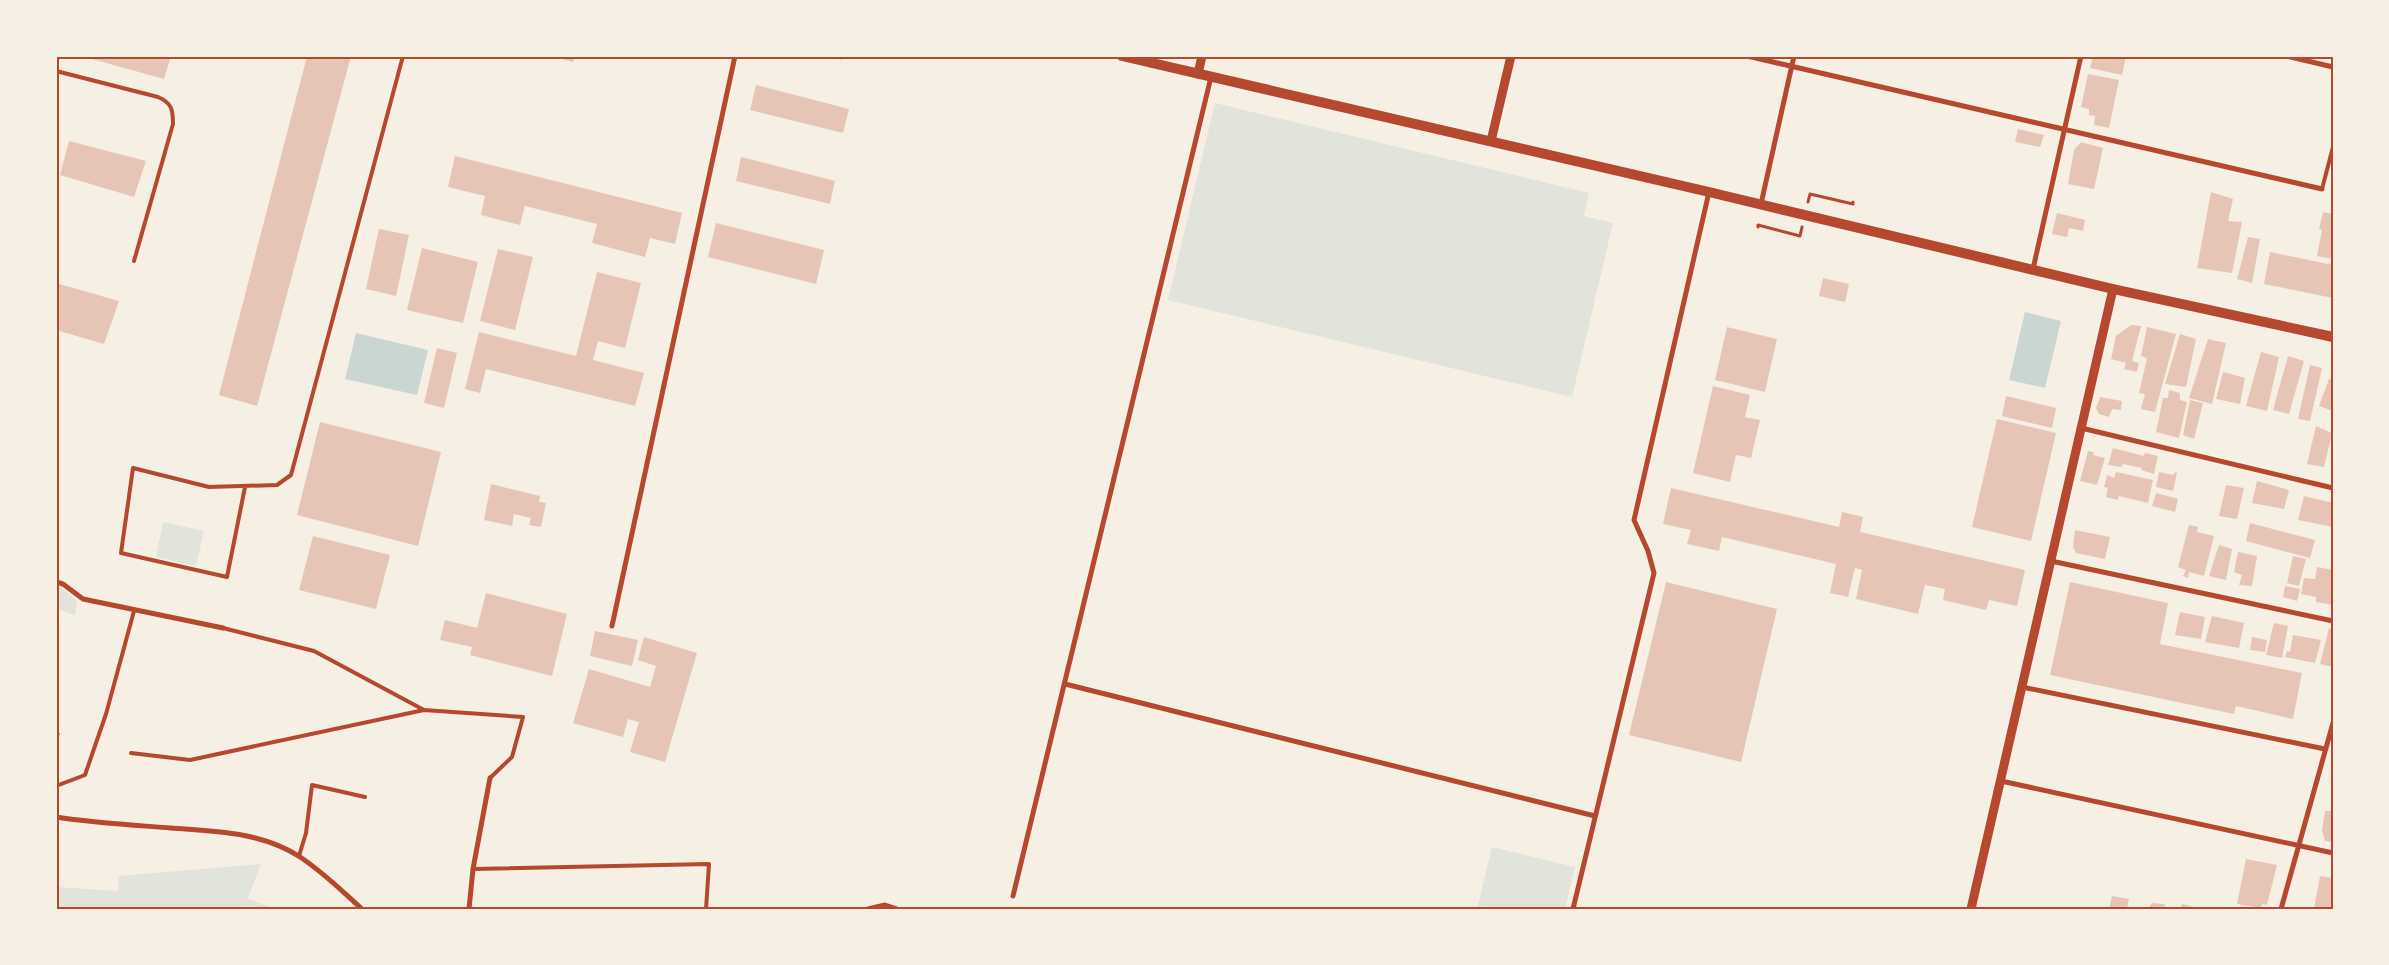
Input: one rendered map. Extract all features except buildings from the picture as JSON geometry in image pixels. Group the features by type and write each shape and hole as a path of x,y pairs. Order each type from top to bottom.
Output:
{"main road":[{"path":"1122,56 1709,192 2113,289 2333,337"}],"street":[{"path":"612,626 735,56"},
{"path":"1198,74 1202,56"},
{"path":"1492,141 1511,56"},
{"path":"1747,56 2322,189"},
{"path":"1761,205 1794,56"},
{"path":"2033,269 2081,56"},
{"path":"2286,56 2333,67"},
{"path":"1013,896 1211,77"},
{"path":"1573,909 1654,573 1648,551 1634,520 1636,505 1709,192"},
{"path":"1971,909 2113,289"},
{"path":"2081,428 2333,488"},
{"path":"2051,561 2333,621"},
{"path":"56,582 63,584 83,599 223,628"},
{"path":"1065,684 1595,816"},
{"path":"2022,687 2325,749"},
{"path":"2281,909 2333,723"},
{"path":"469,909 473,869 490,778"},
{"path":"2001,780 2333,853"},
{"path":"56,817 87,822 226,832 267,841 299,856 331,880 362,909"},
{"path":"868,909 885,905 897,909"}],"lane":[{"path":"245,486 227,577 121,553 133,468 209,488 245,486 277,485 291,475 403,56"},
{"path":"56,71 158,97 168,101 173,111 173,124 134,261"},
{"path":"2322,189 2333,147"},
{"path":"56,786 85,776 106,714 134,610"},
{"path":"223,628 314,651 424,710"},
{"path":"131,753 190,760 424,710 522,717 512,756 490,778"},
{"path":"299,856 306,833 312,784 365,797"},
{"path":"473,869 709,864 706,909"}],"path":[{"path":"1810,194 1853,203"},
{"path":"1758,226 1800,236"}],"shaded area":[{"path":"1215,103 1589,193 1584,216 1613,223 1572,397 1168,300"},
{"path":"2025,312 2061,321 2045,388 2009,380"},
{"path":"356,333 428,350 417,395 345,379"},
{"path":"163,522 204,531 196,566 156,557"},
{"path":"56,587 63,589 77,601 75,615 56,609"},
{"path":"1492,847 1575,867 1565,909 1477,909"},
{"path":"261,864 248,898 273,909 56,909 56,887 118,891 119,876"}]}
